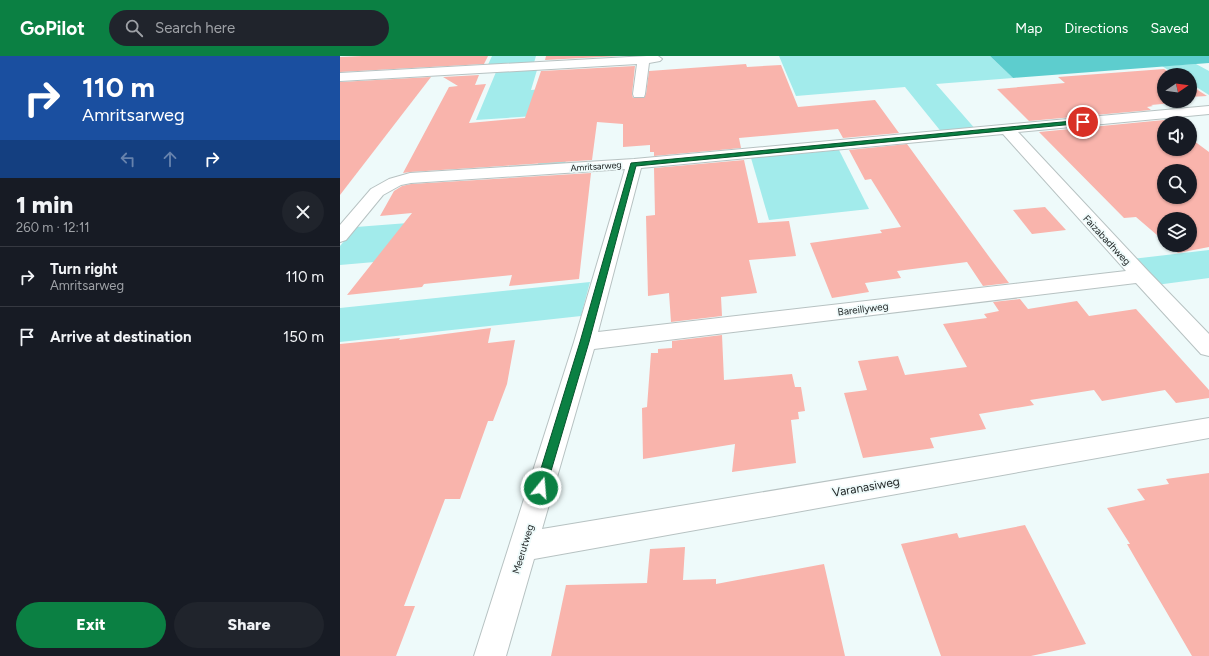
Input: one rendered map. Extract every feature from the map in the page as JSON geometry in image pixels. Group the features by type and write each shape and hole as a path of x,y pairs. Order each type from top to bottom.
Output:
{"street":[{"path":"340,76 656,59"},
{"path":"638,94 643,60"},
{"name":"Amritsarweg","path":"340,236 377,192 395,182 410,178 634,164 1209,110"},
{"path":"1191,112 1209,125"},
{"name":"Faizabadhweg","path":"1006,129 1209,348"},
{"name":"Meerutweg","path":"490,656 585,342 634,164"},
{"name":"Bareillyweg","path":"585,342 1141,276"},
{"name":"Varanasiweg","path":"523,547 1209,428"}],"shaded area":[{"path":"492,56 536,56 533,66 486,69"},
{"path":"779,56 990,56 1013,78 936,84 977,131 943,134 905,87 796,96"},
{"path":"990,56 1209,56 1209,63 1013,78"},
{"path":"1196,64 1209,71 1209,95 1197,87 1197,68 1165,68 1162,66"},
{"path":"537,70 531,90 557,88 574,113 565,165 537,168 549,115 476,120 496,72"},
{"path":"839,150 869,209 769,220 751,158"},
{"path":"486,217 467,254 340,265 340,246 356,227"},
{"path":"1209,250 1209,278 1156,285 1132,259 1197,252"},
{"path":"590,282 581,316 340,342 340,308"}],"building":[{"path":"488,56 484,64 340,72 340,57"},
{"path":"546,56 620,56 545,60"},
{"path":"746,64 747,67 781,65 798,107 875,100 899,133 843,138 838,129 739,138 741,148 654,156 654,152 650,152 650,145 623,147 623,124 597,122 592,160 403,173 449,87 458,86 443,77 479,75 475,85 486,84 469,123 525,118 541,71 635,66 632,94 633,98 644,98 646,94 649,71"},
{"path":"1157,70 1157,104 1147,107 1151,110 1029,121 997,89 1065,83 1058,77"},
{"path":"431,77 340,195 340,82"},
{"path":"1197,90 1207,96 1197,97"},
{"path":"1157,121 1157,156 1197,156 1197,143 1209,152 1209,247 1197,249 1197,212 1157,212 1157,235 1136,217 1124,218 1039,132"},
{"path":"907,144 1009,283 983,286 967,262 897,271 901,278 865,283 869,292 832,298 810,243 882,233 880,230 901,227 871,179 865,180 849,150"},
{"path":"744,160 758,223 789,221 796,256 749,260 757,293 721,297 722,316 671,322 669,293 648,296 646,216 655,215 654,168"},
{"path":"591,173 579,279 509,286 512,275 424,284 422,287 347,295 412,213 380,216 394,191 402,186 411,184"},
{"path":"1045,207 1066,230 1032,234 1013,210"},
{"path":"1020,299 1028,309 1077,301 1089,316 1136,309 1209,390 1209,398 1176,403 1165,390 1102,401 1094,390 1030,400 1034,405 979,414 986,429 930,438 934,448 863,458 844,393 867,390 858,361 898,356 905,375 967,367 943,324 987,318 984,314 999,311 993,302"},
{"path":"491,328 488,343 515,340 507,384 493,421 488,421 460,499 445,499 404,606 415,606 396,656 340,656 340,344 400,338 399,340"},
{"path":"722,335 724,380 792,374 795,387 801,387 805,411 798,412 799,419 791,420 796,463 732,472 735,444 643,459 642,408 647,407 651,353 658,353 658,349 672,348 672,341"},
{"path":"1209,473 1209,656 1192,656 1127,544 1130,544 1107,508 1145,500 1137,489 1169,484 1166,479"},
{"path":"1025,525 1086,644 1031,656 941,656 901,544 957,533 959,538"},
{"path":"685,547 683,580 716,579 716,584 824,564 845,656 551,656 566,585 647,583 650,549"}],"route":[{"path":"541,488 585,342 634,164 1083,122"}]}
